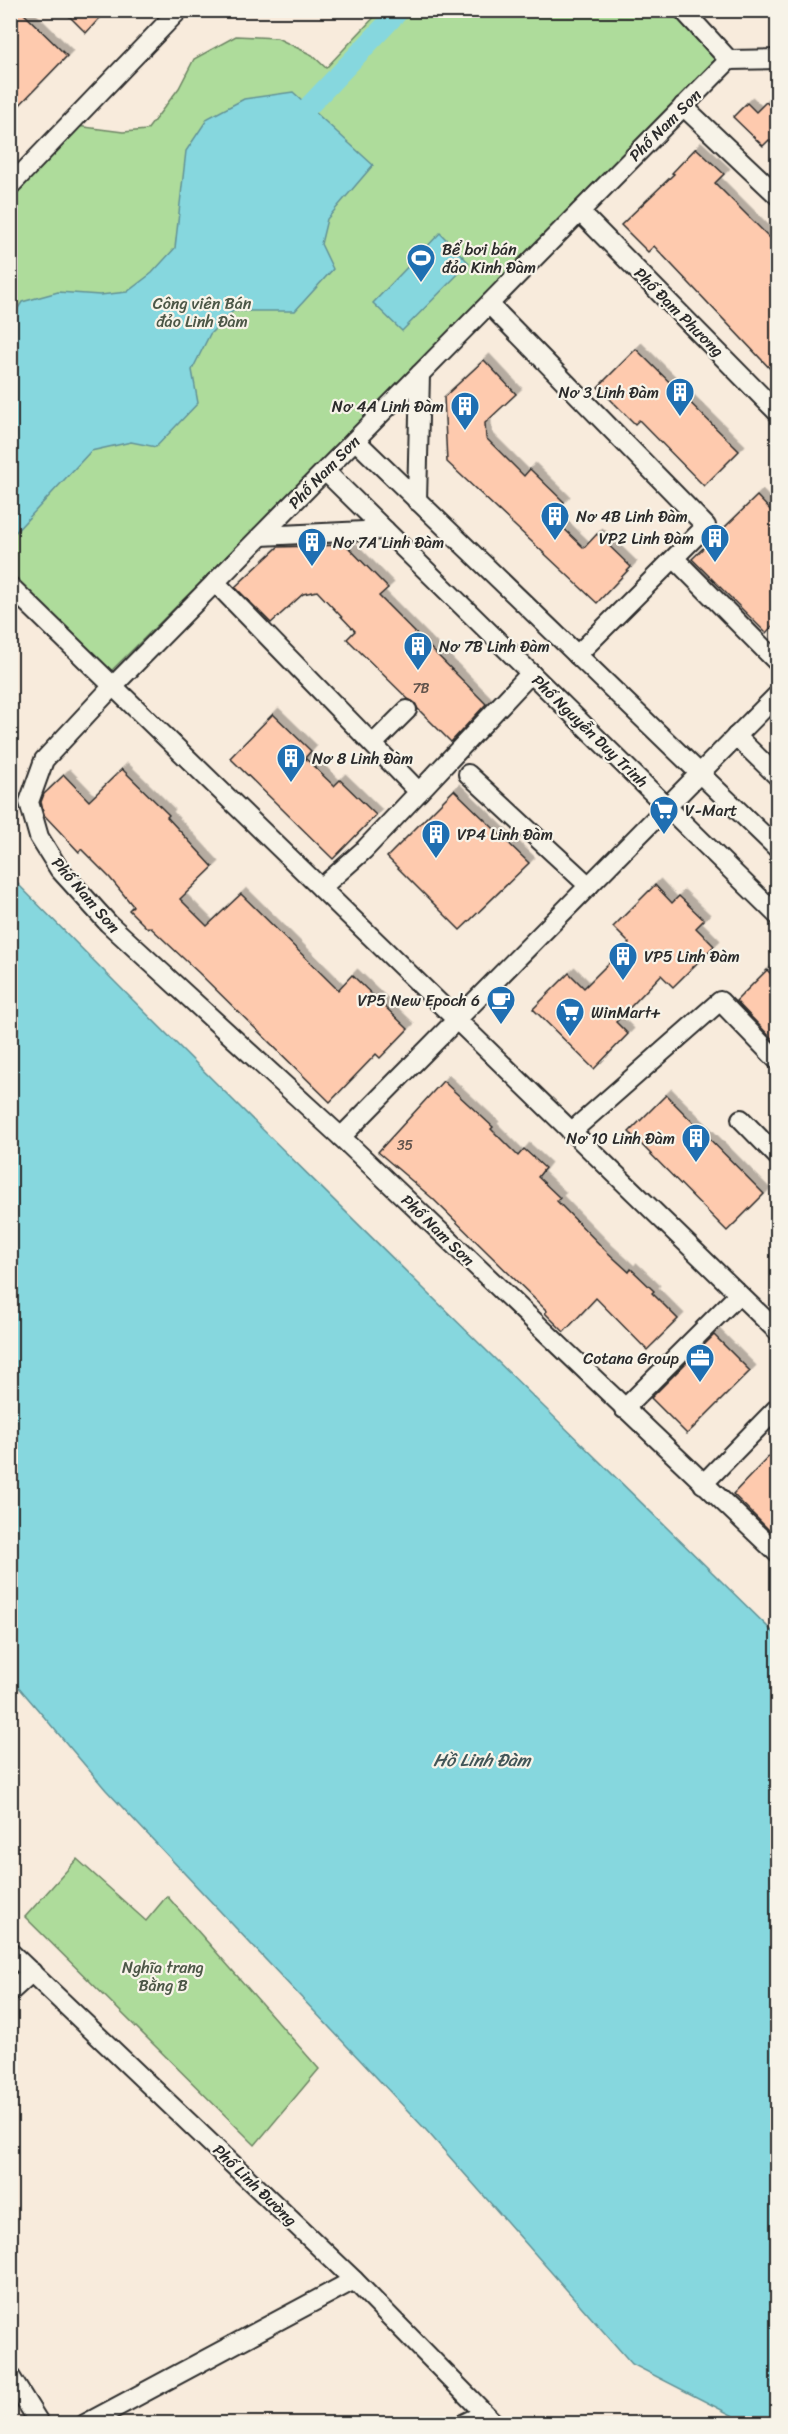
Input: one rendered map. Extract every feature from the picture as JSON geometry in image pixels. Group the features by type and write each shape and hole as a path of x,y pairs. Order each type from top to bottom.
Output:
{"street":[{"path":"13,179 179,10"},
{"path":"683,10 729,60 777,59"},
{"name":"Phố Nam Sơn","path":"729,60 112,686 45,760 29,802 39,837 59,869 108,923 341,1137 624,1409 776,1551"},
{"path":"683,106 777,196"},
{"name":"Phố Đạm Phương","path":"579,212 777,413"},
{"path":"489,304 706,526 577,655"},
{"path":"417,501 420,374"},
{"path":"355,440 777,849"},
{"name":"Phố Nguyễn Duy Trinh","path":"325,471 777,916"},
{"path":"261,536 385,530"},
{"path":"675,559 777,663"},
{"path":"215,582 374,743 419,792"},
{"path":"10,586 777,1332"},
{"path":"321,888 364,850 531,673"},
{"path":"341,1137 777,694"},
{"path":"374,743 406,710"},
{"path":"736,736 777,777"},
{"path":"468,774 589,886"},
{"path":"571,1132 720,1001 777,1061"},
{"path":"741,1119 777,1157"},
{"path":"624,1409 738,1294"},
{"path":"703,1484 777,1407"},
{"name":"Phố Linh Đường","path":"10,1952 354,2280 490,2419"},
{"path":"10,1992 32,1972"},
{"path":"85,2424 354,2280"},
{"path":"10,2376 40,2424"},
{"path":"464,2424 490,2419"}],"green space":[{"name":"Công viên Bán đảo Linh Đàm","path":"380,11 683,11 729,60 104,678 11,586 10,185 69,125 123,132 147,130 179,88 194,59 236,36 277,38 312,55 326,68"},
{"name":"Nghĩa trang Bằng B","path":"77,1859 146,1921 167,1896 319,2069 255,2145 25,1917"}],"water":[{"path":"293,92 373,165 327,219 321,244 333,269 295,311 233,311 210,334 192,370 198,403 156,447 131,442 91,451 11,537 11,319 22,302 58,292 100,295 127,292 152,273 175,248 186,151 208,118 244,99"},
{"name":"Bể bơi bán đảo Kinh Đàm","path":"440,233 469,263 402,331 373,303"},
{"name":"Hồ Linh Đàm","path":"11,877 297,1163 777,1636 777,2423 747,2423 632,2364 426,2130 106,1790 11,1678"}],"building":[{"path":"10,10 20,10 67,56 10,115"},
{"path":"63,10 107,10 86,33"},
{"path":"766,102 777,113 777,148 769,140 763,146 733,117 747,103 756,112"},
{"path":"696,148 724,174 715,183 770,238 777,230 777,376 654,246 648,252 621,225 674,174 672,173"},
{"name":"Nơ 3 Linh Đàm","path":"636,349 739,451 704,486 639,420 635,424 598,387"},
{"path":"484,360 516,394 485,423 486,438 524,476 530,469 564,502 551,516 584,548 597,534 631,567 597,603 447,462 444,397"},
{"name":"VP2 Linh Đàm","path":"757,496 777,517 777,621 766,633 692,559"},
{"path":"346,545 388,588 379,596 486,704 451,742 418,709 415,703 408,699 347,639 355,631 317,591 303,594 271,623 235,587 278,547"},
{"name":"Nơ 8 Linh Đàm","path":"273,714 311,751 305,758 334,786 340,780 376,815 333,859 230,758"},
{"path":"122,769 169,815 167,817 213,867 180,899 207,926 241,894 338,990 352,975 408,1029 380,1058 376,1054 330,1102 199,973 129,910 133,906 110,878 81,849 79,852 44,815 41,802 44,794 64,775 89,801"},
{"name":"VP4 Linh Đàm","path":"454,790 529,863 460,930 387,857"},
{"name":"VP5 Linh Đàm","path":"655,885 672,903 679,896 704,920 696,928 714,946 673,987 661,975 616,1022 628,1034 594,1069 533,1009 569,973 584,988 629,943 613,927"},
{"path":"767,970 777,980 777,1044 736,1001"},
{"path":"443,1081 493,1127 491,1129 518,1156 524,1149 545,1168 538,1177 560,1198 557,1201 606,1251 629,1272 631,1269 654,1291 652,1293 678,1319 647,1350 596,1298 564,1332 545,1313 547,1311 432,1198 378,1152"},
{"name":"Nơ 10 Linh Đàm","path":"666,1095 764,1194 727,1231 629,1132"},
{"name":"Cotana Group","path":"714,1335 750,1371 687,1434 651,1398"},
{"path":"777,1448 777,1538 733,1494"}],"waterway":[{"path":"309,106 400,10"}],"place":[{"name":"Bể bơi bán đảo Kinh Đàm","path":"421,284"},
{"name":"Nơ 3 Linh Đàm","path":"680,418"},
{"name":"Nơ 4A Linh Đàm","path":"465,432"},
{"name":"Nơ 4B Linh Đàm","path":"555,542"},
{"name":"VP2 Linh Đàm","path":"715,564"},
{"name":"Nơ 7A Linh Đàm","path":"312,568"},
{"name":"Nơ 7B Linh Đàm","path":"418,672"},
{"name":"Nơ 8 Linh Đàm","path":"291,784"},
{"name":"V-Mart","path":"664,836"},
{"name":"VP4 Linh Đàm","path":"436,860"},
{"name":"VP5 Linh Đàm","path":"623,982"},
{"name":"VP5 New Epoch 6","path":"501,1026"},
{"name":"WinMart+","path":"570,1038"},
{"name":"Nơ 10 Linh Đàm","path":"696,1164"},
{"name":"Cotana Group","path":"700,1384"}]}
